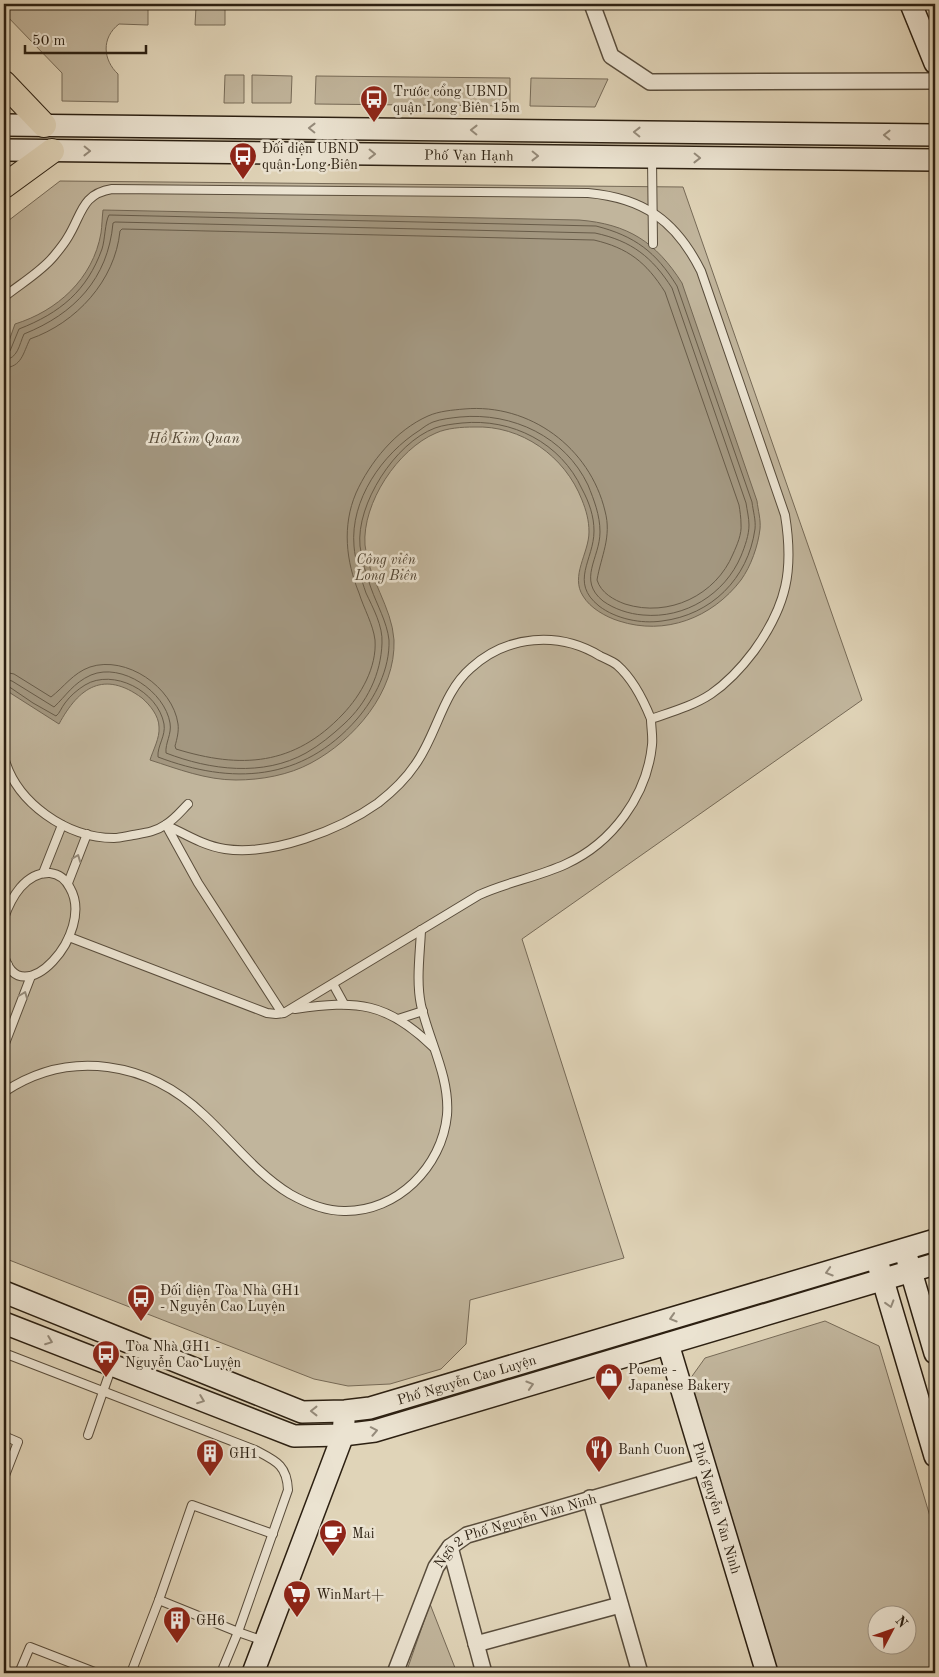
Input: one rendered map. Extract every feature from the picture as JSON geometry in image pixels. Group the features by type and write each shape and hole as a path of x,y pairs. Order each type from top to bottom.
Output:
{"main road":[{"path":"4,83 44,125"},
{"path":"4,186 52,151"}],"street":[{"path":"592,4 611,56 650,82 935,81"},
{"path":"911,4 935,63"},
{"name":"Phố Vạn Hạnh","path":"4,125 935,135"},
{"name":"Phố Vạn Hạnh","path":"4,150 935,160"},
{"name":"Phố Nguyễn Cao Luyện","path":"4,1292 302,1412 345,1411 370,1408 935,1240"},
{"path":"904,1249 935,1353"},
{"path":"876,1258 935,1456"},
{"name":"Phố Nguyễn Cao Luyện","path":"4,1324 294,1436 343,1435 375,1431 935,1264"},
{"name":"Phố Nguyễn Văn Ninh","path":"668,1344 767,1673"},
{"path":"252,1673 343,1435 345,1411"},
{"name":"Ngõ 2 Phố Nguyễn Văn Ninh","path":"395,1673 436,1567 450,1547 467,1535 705,1466"},
{"path":"590,1498 640,1673"},
{"path":"450,1547 484,1673"},
{"path":"476,1644 620,1605"}],"lane":[{"path":"652,157 653,244"},
{"path":"4,297 53,257 68,237 88,201 102,190 588,193 620,198 653,212 684,241 701,271 785,515 789,537 789,559 785,588 778,613 765,636 748,659 729,679 710,694 691,704 651,719"},
{"path":"166,825 212,846 227,850 254,850 281,845 307,837 352,818 378,803 400,784 414,768 430,741 447,700 464,674 485,657 502,648 520,642 540,639 566,641 590,649 616,665 644,699 651,719 652,745 646,774 635,801 621,821 607,835 587,852 568,863 549,871 499,886 479,895 291,1010"},
{"path":"4,757 5,766 40,811 62,825 86,834 114,838 148,833 166,825 188,804"},
{"path":"43,873 62,825"},
{"path":"166,825 198,883 282,1013"},
{"path":"68,883 86,834"},
{"path":"4,914 11,900 26,881 33,876 43,873 52,873 60,876 68,883 72,891 73,923 65,948 53,962 40,972 31,976 24,976 14,973 4,955"},
{"path":"4,1092 28,1078 61,1068 91,1065 107,1066 135,1072 161,1083 184,1097 267,1178 291,1194 320,1208 343,1212 365,1210 388,1202 406,1190 423,1173 436,1154 444,1134 447,1113 446,1090 423,1011 419,987 421,930"},
{"path":"69,937 267,1013 276,1014 328,1004 373,1007 398,1019 423,1037 434,1048"},
{"path":"4,976 8,965"},
{"path":"4,1046 31,976"},
{"path":"332,984 344,1004"},
{"path":"398,1019 423,1011"},
{"path":"4,1353 255,1450 282,1465 288,1477 288,1490 238,1632 220,1673"},
{"path":"88,1435 113,1366"},
{"path":"4,1436 18,1442 4,1478"},
{"path":"131,1673 192,1505 273,1534"},
{"path":"159,1600 265,1641"},
{"path":"19,1673 30,1647 97,1673"}],"green space":[{"path":"4,4 148,7 148,25 119,24 109,36 107,42 106,49 109,62 118,74 118,102 62,101 62,73 4,13"},
{"path":"196,7 225,7 225,25 195,25"},
{"path":"225,75 244,75 244,103 224,103"},
{"path":"252,75 292,76 291,103 252,103"},
{"path":"316,76 510,78 510,106 315,104"},
{"path":"531,78 608,79 595,107 530,106"},
{"name":"Công viên Long Biên","path":"60,181 683,187 862,700 522,939 624,1258 470,1300 466,1344 441,1369 390,1384 348,1386 314,1379 4,1258 4,224"},
{"path":"825,1321 879,1346 935,1533 935,1673 777,1673 690,1379 705,1358"},
{"path":"430,1604 457,1673 406,1673"}],"water":[{"name":"Hồ Kim Quan","path":"103,210 579,220 612,226 639,238 662,256 682,283 757,501 760,529 754,556 748,569 741,580 716,605 702,614 686,620 670,625 653,626 636,625 609,617 599,612 590,604 583,596 580,588 578,581 579,572 588,540 588,523 582,500 565,470 539,446 508,431 474,427 440,431 408,451 396,464 376,495 369,512 365,545 367,557 392,628 394,640 393,659 388,678 380,696 369,712 357,728 327,753 294,771 255,779 225,780 171,767 150,760 159,731 159,723 154,711 142,698 116,685 104,684 84,692 75,700 59,724 4,689 4,355 15,324 45,311 59,302 81,279 97,250"}],"place":[{"name":"Trước cổng UBND quận Long Biên 15m","path":"374,123"},
{"name":"Đối diện UBND quận Long Biên","path":"243,180"},
{"name":"Đối diện Tòa Nhà GH1 - Nguyễn Cao Luyện","path":"141,1322"},
{"name":"Tòa Nhà GH1 - Nguyễn Cao Luyện","path":"106,1378"},
{"name":"Poeme - Japanese Bakery","path":"609,1401"},
{"name":"Banh Cuon","path":"599,1473"},
{"name":"GH1","path":"210,1477"},
{"name":"Mai","path":"333,1557"},
{"name":"WinMart+","path":"297,1618"},
{"name":"GH6","path":"177,1644"}]}
